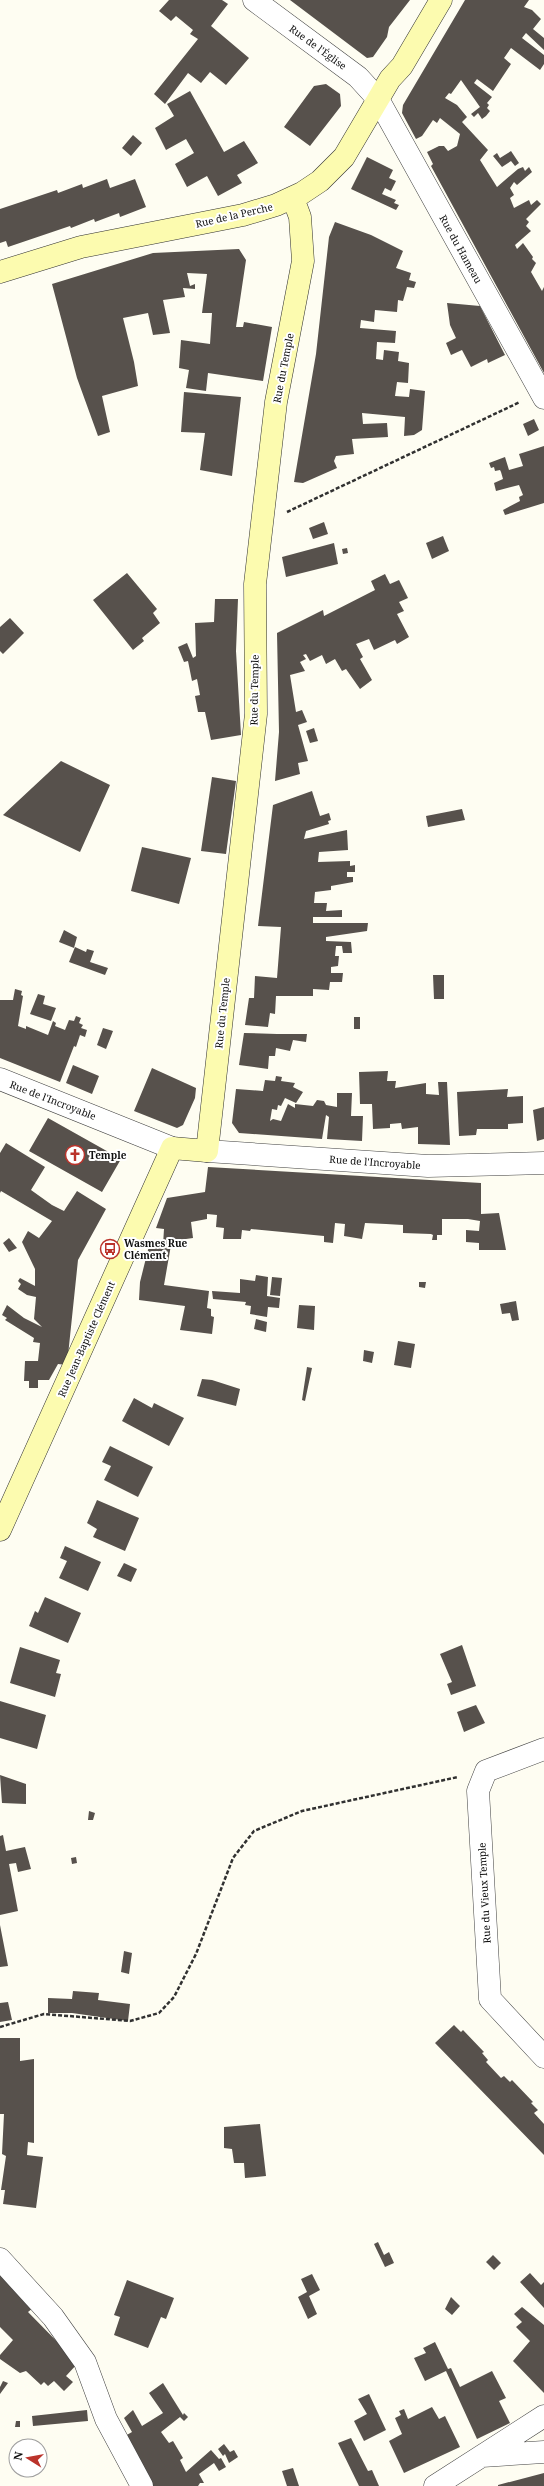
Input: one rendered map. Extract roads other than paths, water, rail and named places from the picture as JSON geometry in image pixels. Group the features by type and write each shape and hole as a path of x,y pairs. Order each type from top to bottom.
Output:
{"street":[{"name":"Rue de l'Église","path":"254,0 358,77 378,99"},
{"name":"Rue de la Perche","path":"0,272 81,247 243,215 293,198 320,181 338,163 390,78 402,66 441,0"},
{"name":"Rue du Hameau","path":"378,99 535,400"},
{"name":"Rue du Temple","path":"207,1150 256,714 255,584 276,402 298,296 302,261 303,242 300,217 293,198"},
{"name":"Rue de l'Incroyable","path":"0,1079 172,1148"},
{"path":"172,1148 207,1150"},
{"name":"Rue Jean-Baptiste Clément","path":"0,1530 172,1148"},
{"name":"Rue de l'Incroyable","path":"207,1150 428,1166 544,1163"},
{"name":"Rue du Vieux Temple","path":"544,1749 486,1770 478,1791 490,1999 544,2057"},
{"path":"0,2259 53,2317 85,2362 106,2419 142,2486"},
{"path":"435,2486 544,2416"},
{"path":"481,2456 544,2452"}],"place":[{"name":"Temple","path":"75,1155"},
{"name":"Wasmes Rue Clément","path":"110,1249"}]}
